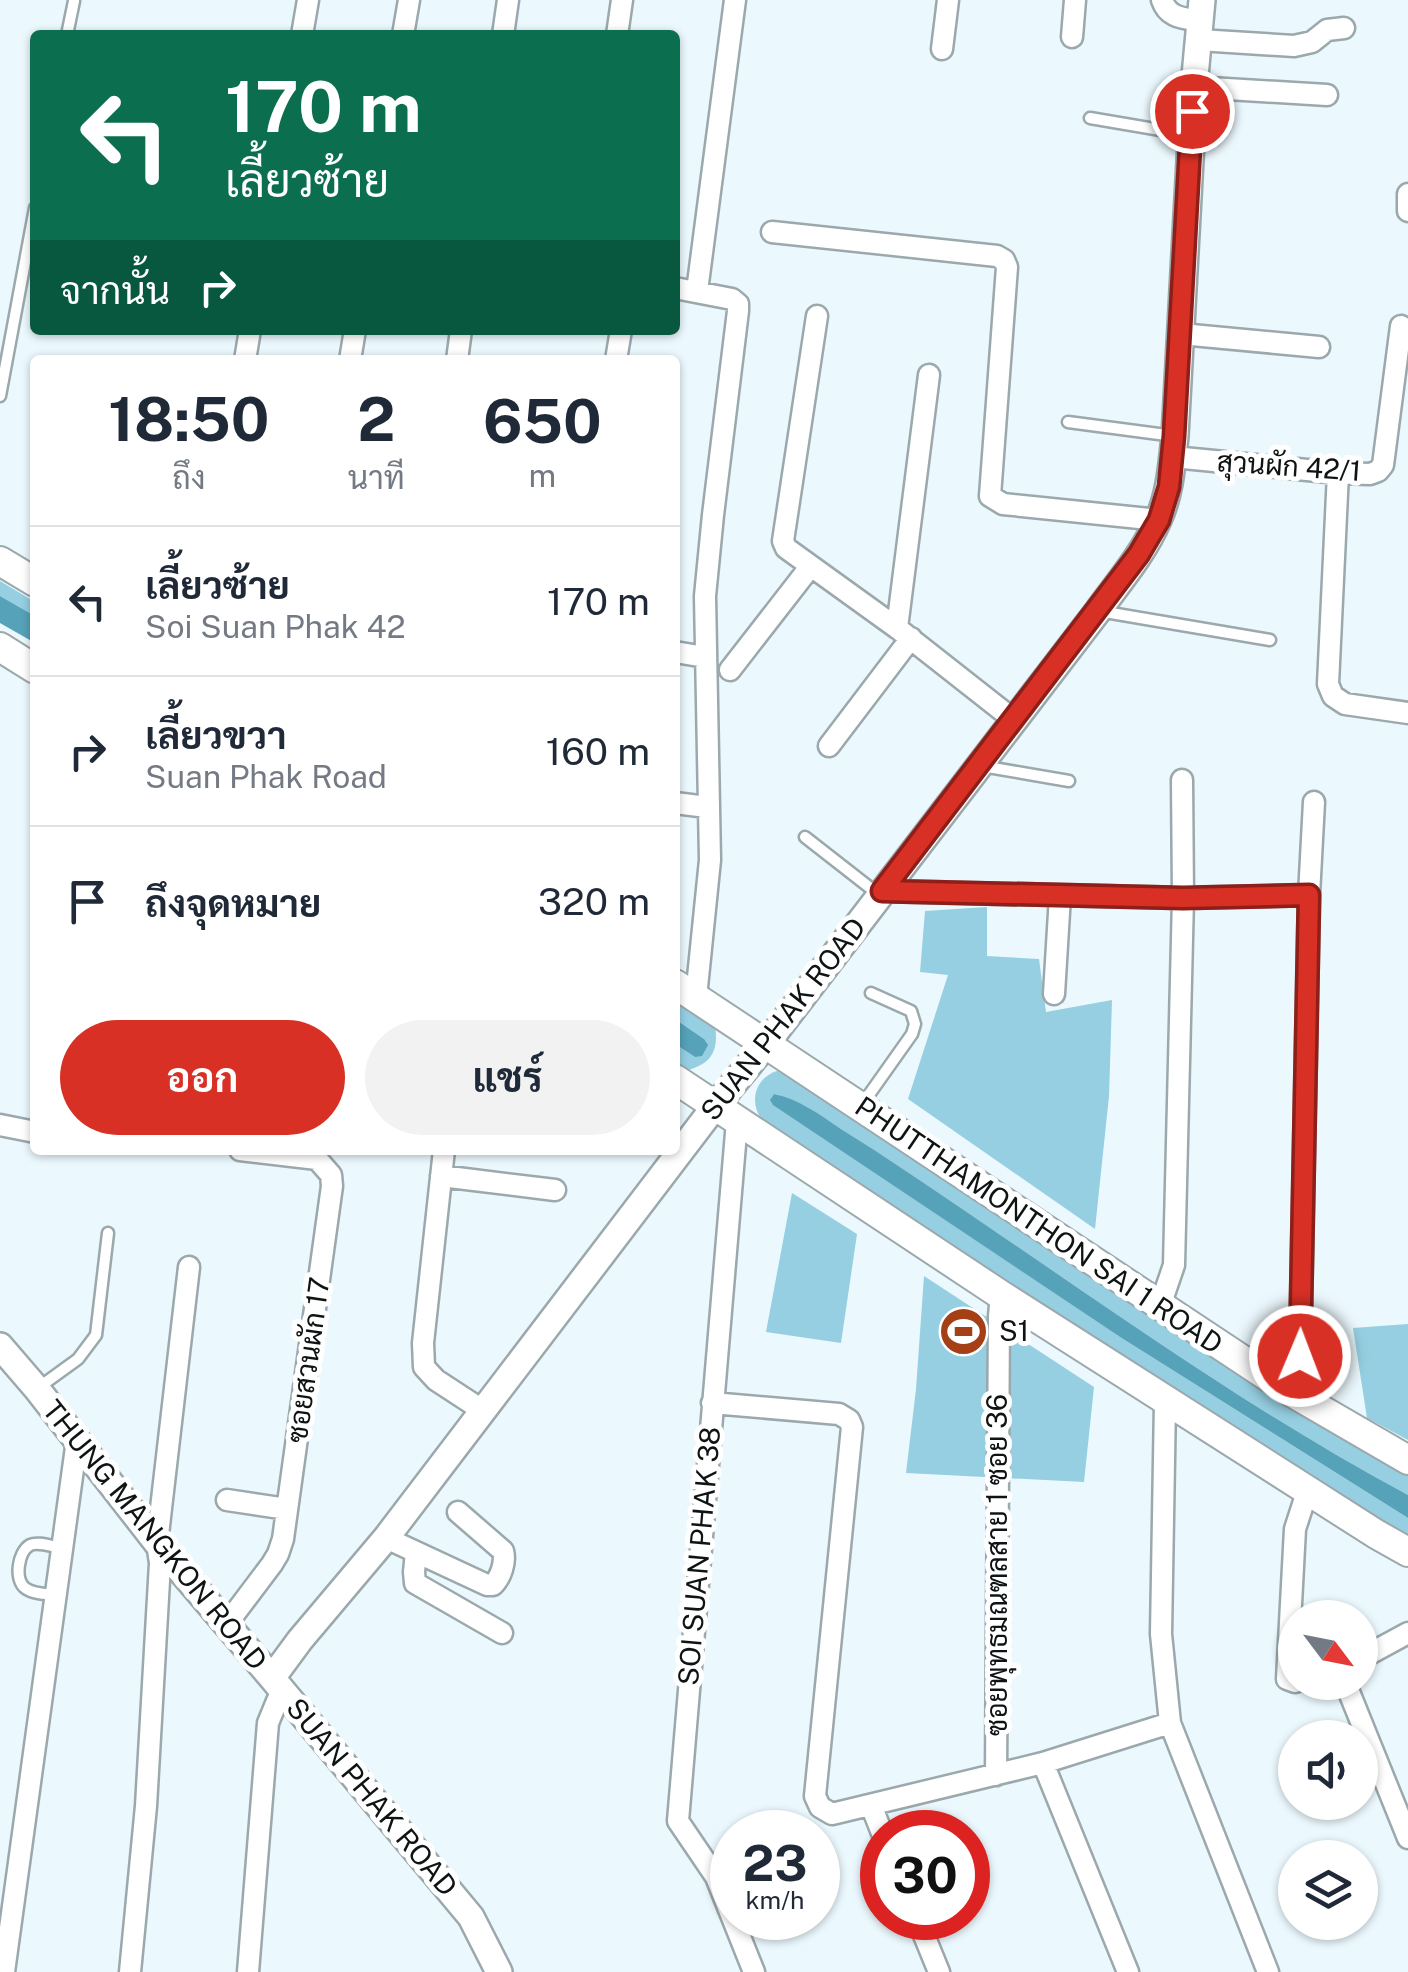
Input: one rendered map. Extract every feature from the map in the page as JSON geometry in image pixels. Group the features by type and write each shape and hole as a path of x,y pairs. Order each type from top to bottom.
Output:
{"main road":[{"path":"0,562 30,579"},
{"path":"0,647 30,666"},
{"name":"PHUTTHAMONTHON SAI 1 ROAD","path":"685,990 762,1049 860,1107 1291,1392 1408,1460"},
{"path":"680,1083 726,1106 1001,1295 1408,1552"}],"street":[{"path":"303,30 308,0"},
{"path":"404,30 409,0"},
{"path":"504,30 508,0"},
{"path":"618,30 622,0"},
{"path":"697,291 734,0"},
{"path":"942,49 948,0"},
{"path":"1072,38 1075,0"},
{"path":"1162,0 1170,14 1294,46 1312,42 1322,32 1344,28"},
{"name":"SUAN PHAK ROAD","path":"499,1972 471,1917 277,1684 300,1640 386,1538 482,1410 726,1106 762,1049 1098,611 1159,520 1169,487 1174,446 1200,20"},
{"path":"1194,87 1328,95"},
{"path":"1408,194 1408,211"},
{"path":"772,232 998,256 1004,260 1008,267 990,496 1003,504 1159,520"},
{"path":"680,289 732,299 738,304 705,596 710,860 685,990"},
{"path":"817,316 783,541 786,548 904,633 1014,720"},
{"name":"สุวนผัก 42/1","path":"1174,446 1338,473 1378,471 1383,465 1401,326"},
{"path":"1181,334 1320,347"},
{"path":"830,746 904,633 929,375"},
{"path":"1338,473 1328,684 1333,696 1345,704 1408,712"},
{"path":"730,670 810,567"},
{"path":"680,653 705,657"},
{"path":"1160,1306 1174,1265 1182,780"},
{"path":"1291,1392 1300,1356 1314,802"},
{"path":"680,804 708,807"},
{"path":"881,893 1183,898 1309,895"},
{"path":"1054,994 1060,896"},
{"name":"SOI SUAN PHAK 38","path":"726,1106 712,1403 678,1821 716,1877 754,1972"},
{"path":"0,1126 30,1131"},
{"name":"ซอยสวนผัก 17","path":"226,1626 278,1554 332,1186 331,1175 317,1159 283,1155"},
{"path":"444,1155 424,1329 424,1367 436,1380 482,1410"},
{"path":"442,1176 555,1190"},
{"path":"130,1972 148,1770 160,1563 157,1543 189,1267"},
{"name":"ซอยพุทธมณฑลสาย 1 ซอย 36","path":"996,1775 1001,1295"},
{"name":"THUNG MANGKON ROAD","path":"0,1346 157,1543 277,1684"},
{"path":"1166,1402 1161,1634 1170,1722 1268,1972"},
{"path":"712,1403 840,1414 852,1427 815,1796 820,1808 832,1814 996,1775 1170,1722"},
{"path":"4,1972 76,1440"},
{"path":"1291,1600 1295,1529 1308,1492"},
{"path":"227,1500 287,1509"},
{"path":"386,1538 493,1585 505,1559 503,1551 458,1512"},
{"path":"416,1552 416,1583 502,1633"},
{"path":"1378,1649 1408,1632"},
{"path":"248,1972 268,1723 277,1684"},
{"path":"1352,1700 1408,1838"},
{"path":"1043,1762 1128,1972"},
{"path":"871,1805 873,1810"},
{"path":"926,1940 940,1972"}],"lane":[{"path":"68,30 74,2"},
{"path":"1090,118 1191,135"},
{"path":"0,396 30,235"},
{"path":"1068,422 1174,446"},
{"path":"1098,611 1270,640"},
{"path":"979,765 1069,780"},
{"path":"805,838 881,893"},
{"path":"860,1107 916,1024 911,1011 872,993"},
{"path":"38,1389 78,1359 96,1335 108,1233"},
{"path":"56,1595 23,1587 18,1580 19,1569 22,1555 34,1543 62,1548"}],"shaded area":[{"path":"0,581 30,599 30,613 0,596"},
{"path":"0,596 30,613 30,640 0,623"},
{"path":"987,907 987,956 1039,959 1046,1012 1112,1000 1109,1096 1095,1229 908,1099 948,975 920,972 925,911"},
{"path":"680,998 706,1014 716,1030 711,1056 686,1071 680,1067 680,1047 695,1057 704,1039 680,1022"},
{"path":"680,1022 708,1045 702,1056 695,1057 680,1047"},
{"path":"781,1070 1186,1338 1408,1476 1408,1495 1239,1395 801,1104 774,1094 771,1099 774,1105 1120,1337 1408,1518 1408,1536 1143,1371 760,1117 755,1102 758,1088 767,1076"},
{"path":"774,1094 817,1113 1241,1397 1408,1495 1408,1518 1120,1337 773,1105 770,1100"},
{"path":"792,1193 857,1234 841,1343 766,1332"},
{"name":"S1","path":"924,1276 1094,1387 1084,1482 906,1473"},
{"path":"1408,1324 1408,1440 1367,1418 1353,1328"}],"place":[{"name":"S1","path":"964,1331"}],"route":[{"path":"1192,111 1174,436 1169,487 1159,520 1098,611 882,891 1183,898 1309,895 1300,1356"}]}
